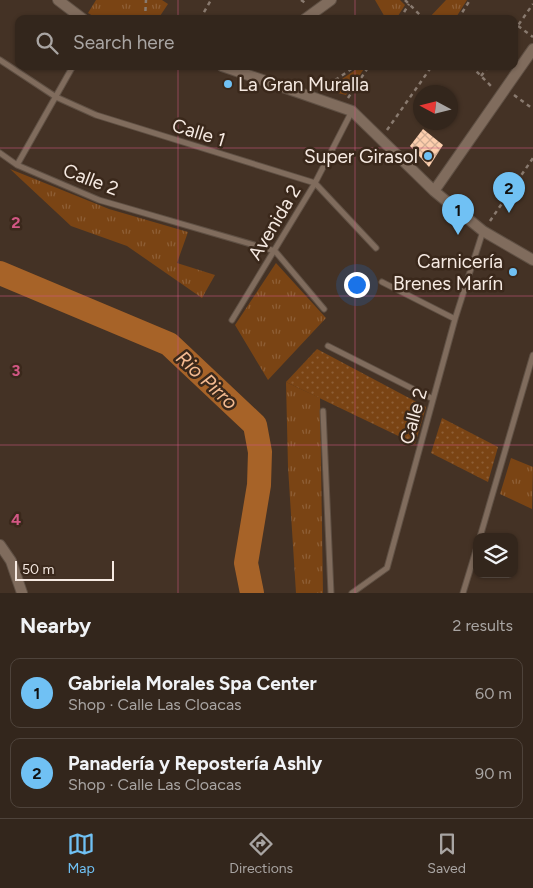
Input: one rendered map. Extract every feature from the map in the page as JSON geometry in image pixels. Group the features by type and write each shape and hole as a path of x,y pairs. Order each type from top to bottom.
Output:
{"street":[{"path":"58,0 79,15"},
{"path":"310,15 331,0"},
{"path":"434,191 533,49"},
{"path":"243,70 347,109 434,191 484,231 533,260"},
{"path":"0,545 11,561 22,593"}],"lane":[{"name":"Calle 1","path":"0,60 56,98 130,128 315,183"},
{"path":"17,165 71,70"},
{"name":"Avenida 2","path":"232,320 315,183 347,109"},
{"name":"Calle 2","path":"0,153 17,165 99,200 275,251"},
{"path":"315,183 376,248"},
{"name":"Calle 2","path":"352,593 387,568 432,399 484,231"},
{"path":"275,251 324,309"},
{"path":"382,282 455,320"},
{"path":"328,346 432,399"},
{"path":"481,533 533,355"},
{"path":"323,411 331,593"},
{"path":"463,593 473,560"}],"path":[{"path":"145,15 146,0"},
{"path":"202,15 211,0"},
{"path":"405,0 420,15"},
{"path":"461,15 470,0"},
{"path":"402,15 409,4"},
{"path":"533,4 518,26 533,37"},
{"path":"311,97 350,70"},
{"path":"347,109 367,70"},
{"path":"381,139 429,70"},
{"path":"475,70 503,92 533,109"},
{"path":"481,76 485,70"},
{"path":"484,231 533,158"}],"green space":[{"path":"96,0 162,0 168,4 161,15 91,15 88,13"},
{"path":"375,0 400,0 405,5 399,15 384,15"},
{"path":"446,0 467,0 458,15 432,15"},
{"path":"355,70 363,70 346,95 326,90"},
{"path":"10,169 109,209 188,232 177,263 215,275 202,298 127,246 71,226"},
{"path":"276,263 326,318 268,380 235,325"},
{"path":"317,349 426,407 415,444 286,382"},
{"path":"286,382 320,398 323,593 296,593 288,467"},
{"path":"442,418 498,447 488,482 431,453"},
{"path":"511,458 533,467 532,509 500,494"}],"building":[{"name":"Super Girasol","path":"422,130 443,145 429,167 410,146"}],"waterway":[{"name":"Rio Pirro","path":"0,273 169,344 255,425 260,452 259,485 246,563 252,593"}],"place":[{"name":"La Gran Muralla","path":"228,84"},
{"name":"Super Girasol","path":"428,156"},
{"name":"Panadería y Repostería Ashly","path":"509,213"},
{"name":"Gabriela Morales Spa Center","path":"458,235"},
{"name":"Carnicería Brenes Marín","path":"513,272"}]}
